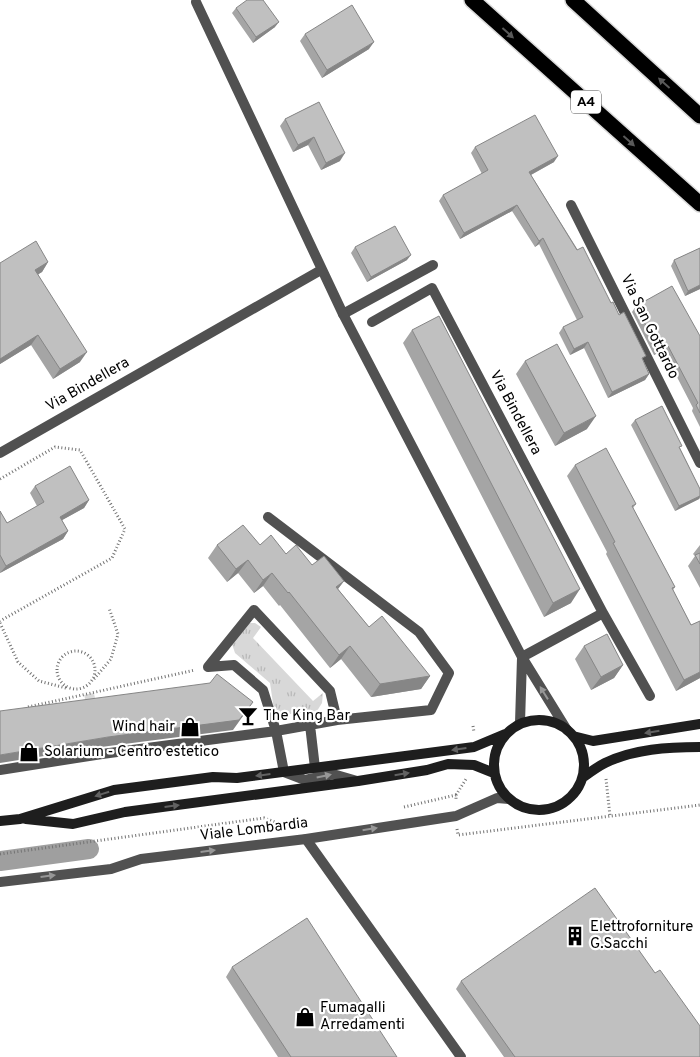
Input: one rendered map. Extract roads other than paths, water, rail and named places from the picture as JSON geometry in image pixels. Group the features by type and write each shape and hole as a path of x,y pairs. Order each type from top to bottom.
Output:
{"highway":[{"name":"A4","path":"472,0 700,204"},
{"path":"573,0 700,116"}],"main road":[{"path":"20,819 114,790 213,778 237,778 474,747 505,734 520,723 536,720 553,722 570,733 593,741 700,724"},
{"path":"505,734 495,752 494,772 498,785 509,800 525,808 543,810 560,805 574,794 582,778 584,763 581,749 570,733"},
{"path":"582,778 604,763 631,754 670,747 700,747"},
{"path":"0,821 20,819 73,824 125,812 358,781 427,770 448,764 474,765 494,772"}],"street":[{"path":"196,1 343,314 522,657 570,733"},
{"name":"Via San Gottardo","path":"571,205 700,464"},
{"path":"343,314 433,265"},
{"name":"Via Bindellera","path":"0,453 321,270"},
{"name":"Via Bindellera","path":"372,322 432,288 603,613 650,696"},
{"path":"0,770 102,754 276,731 337,720 431,710 449,673 419,632 268,517"},
{"path":"337,720 330,691 254,610 208,667 234,664 263,690 276,731 284,772 305,780 333,774 358,781"},
{"path":"522,657 603,613"},
{"path":"520,723 522,657"},
{"path":"310,725 315,768"},
{"name":"Viale Lombardia","path":"0,882 111,869 141,859 306,839 456,816 497,798 509,800"},
{"path":"306,839 461,1057"}],"waterway":[{"path":"0,861 89,849"}],"tunnel":[{"path":"89,694 93,712"}],"place":[{"name":"The King Bar","path":"248,716"},
{"name":"Wind hair","path":"190,727"},
{"name":"Solarium - Centro estetico","path":"29,752"},
{"name":"Elettroforniture G.Sacchi","path":"575,936"},
{"name":"Fumagalli Arredamenti","path":"305,1017"}]}
